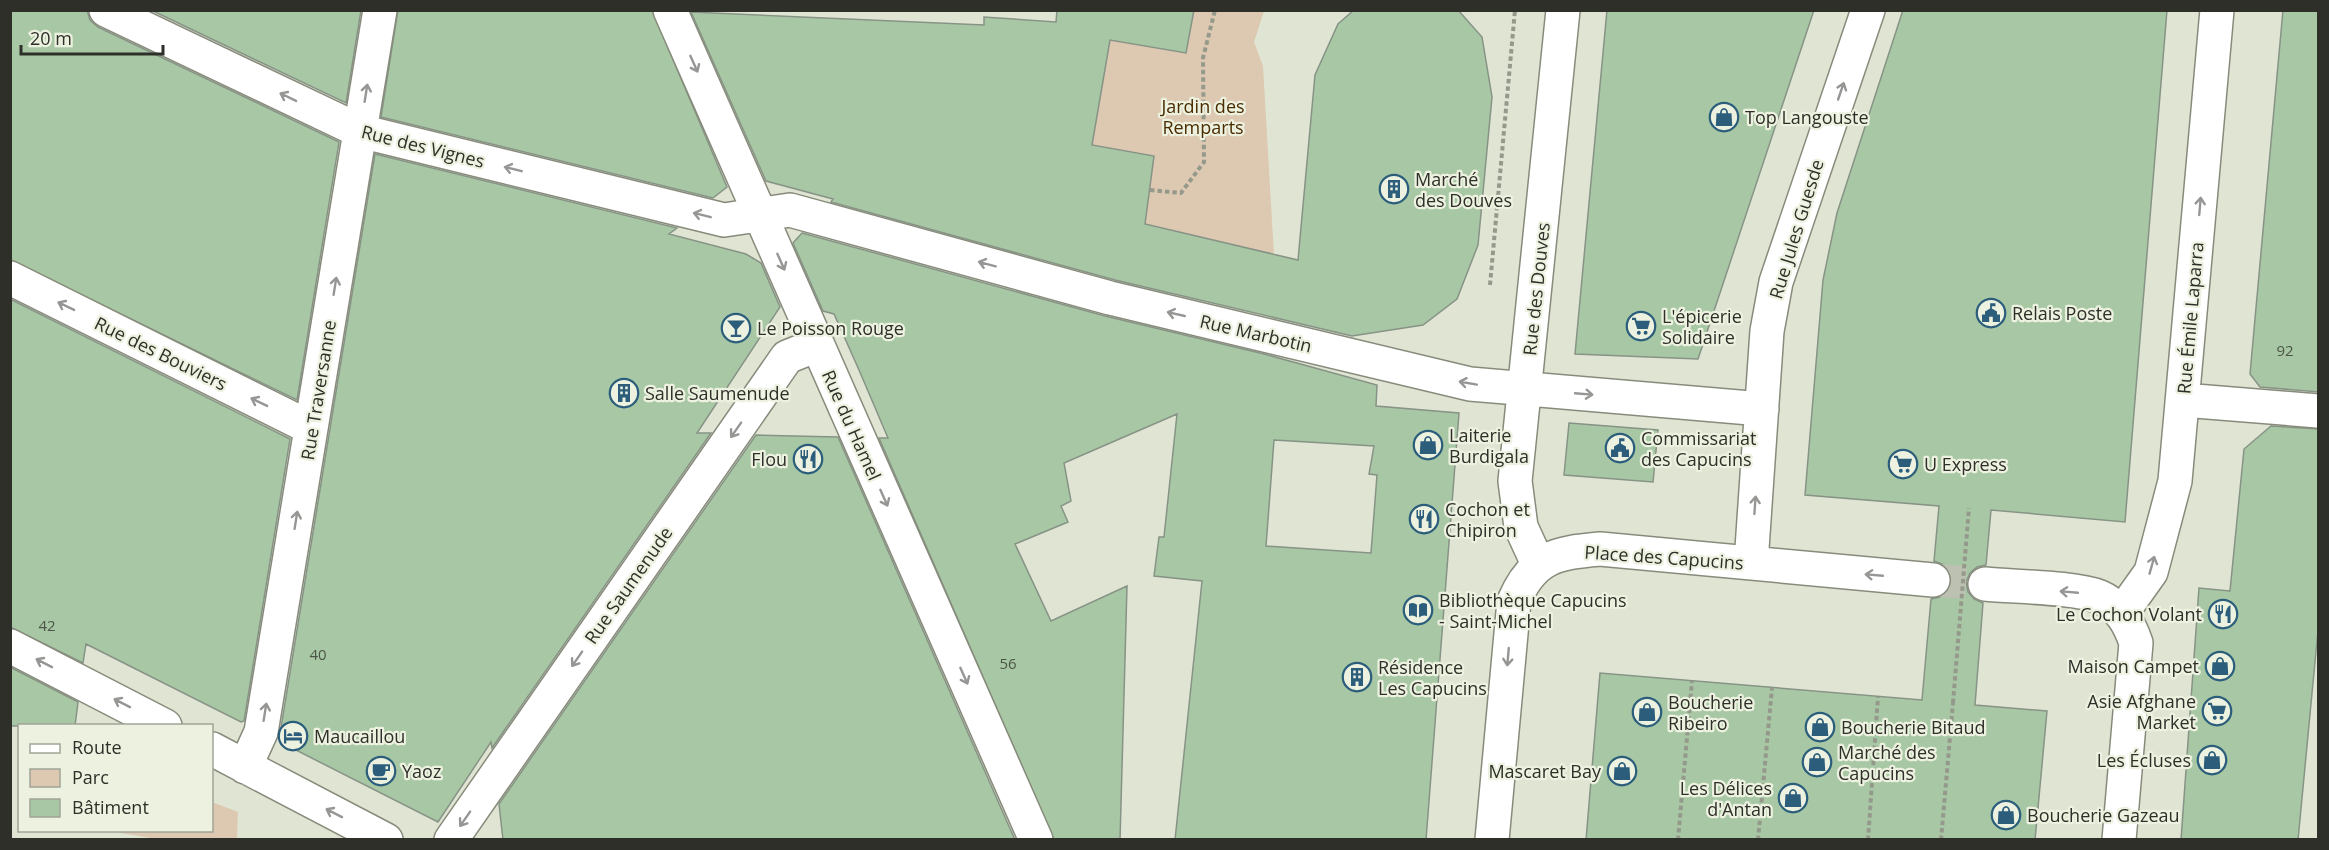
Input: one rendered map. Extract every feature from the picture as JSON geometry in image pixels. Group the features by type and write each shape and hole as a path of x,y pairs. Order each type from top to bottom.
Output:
{"street":[{"name":"Rue des Vignes","path":"106,10 360,132 724,220 760,214"},
{"name":"Rue Traversanne","path":"245,767 261,732 380,10"},
{"name":"Rue du Hamel","path":"670,10 1036,840"},
{"name":"Rue des Douves","path":"1538,564 1521,527 1515,481 1563,10"},
{"name":"Rue Jules Guesde","path":"1751,564 1767,331 1776,282 1868,10"},
{"name":"Rue Émile Laparra","path":"2121,614 2151,572 2170,507 2183,400 2217,10"},
{"name":"Rue Marbotin","path":"760,214 790,210 1110,298 1470,384 1762,410"},
{"name":"Rue des Bouviers","path":"10,278 311,428"},
{"name":"Rue Saumenude","path":"451,840 787,357 817,345"},
{"path":"2183,400 2319,411"},
{"name":"Place des Capucins","path":"1538,564 1569,552 1600,549 1933,580"},
{"path":"1492,840 1514,601 1524,578 1538,564"},
{"path":"1985,584 2083,593 2101,597 2121,614 2130,626 2136,643 2119,840"},
{"path":"10,646 161,724"},
{"path":"213,750 387,840"}],"path":[{"path":"1150,190 1181,193 1204,162 1203,58 1215,10"},
{"path":"1489,291 1515,10"},
{"path":"1941,840 1969,508"},
{"path":"1678,840 1692,681"},
{"path":"1758,840 1772,688"},
{"path":"1868,840 1878,697"}],"green space":[{"name":"Jardin des Remparts","path":"1194,11 1264,11 1254,42 1263,66 1274,255 1145,224 1154,156 1092,145 1110,40 1186,53"},
{"path":"213,802 238,812 237,839 156,839 116,832 213,832"}],"building":[{"path":"10,10 87,10 90,20 98,27 339,142 297,400 10,260"},
{"path":"151,10 361,10 346,103"},
{"path":"398,10 652,10 727,187 713,198 381,117"},
{"path":"1057,10 1194,10 1186,53 1110,40 1092,145 1154,156 1145,224 1298,260 1315,75 1338,24 1354,10 1458,10 1482,37 1492,97 1478,245 1457,299 1423,325 1352,336 1115,280 831,202 833,199 766,181 691,12 984,25 984,17 1056,22"},
{"path":"1607,10 1814,10 1698,359 1575,354"},
{"path":"1903,10 2167,10 2125,522 1991,510 1986,565 1977,567 1970,573 1966,582 1968,592 1974,599 1983,603 1975,705 2047,711 2035,840 1586,840 1600,673 1922,700 1931,599 1940,597 1948,591 1952,581 1950,572 1944,565 1934,561 1939,506 1805,495 1823,280 1837,213"},
{"path":"2283,10 2319,10 2319,392 2260,387 2250,374"},
{"path":"375,154 677,228 669,234 746,254 761,263 780,307 697,433 711,433 492,748 491,742 438,822 284,744 280,734"},
{"path":"802,233 1105,316 1264,354 1377,385 1376,406 1459,413 1426,840 1175,840 1202,581 1154,576 1159,537 1164,537 1177,414 1064,463 1071,501 1061,506 1068,522 1015,544 1051,621 1127,586 1120,840 1054,840 879,438 888,438 859,370 834,314 823,311 793,243","holes":["1274,440 1374,446 1369,474 1377,475 1371,553 1266,546"]},
{"path":"10,299 290,439 244,721 241,722 86,644 83,663 10,627"},
{"name":"Commissariat des Capucins","path":"1569,423 1658,430 1653,482 1564,475"},
{"path":"2271,426 2319,429 2319,620 2298,840 2181,840 2199,588 2230,591 2244,449"},
{"path":"756,435 838,437 1015,840 503,840 499,804"},
{"path":"10,667 78,702 75,724 10,726"}],"tunnel":[{"path":"1933,580 1985,584"}],"place":[{"name":"Top Langouste","path":"1724,117"},
{"name":"Marché des Douves","path":"1394,189"},
{"name":"Relais Poste","path":"1991,313"},
{"name":"L'épicerie Solidaire","path":"1641,326"},
{"name":"Le Poisson Rouge","path":"736,328"},
{"name":"Salle Saumenude","path":"624,393"},
{"name":"Laiterie Burdigala","path":"1428,445"},
{"name":"Commissariat des Capucins","path":"1620,448"},
{"name":"Flou","path":"808,459"},
{"name":"U Express","path":"1903,464"},
{"name":"Cochon et Chipiron","path":"1424,519"},
{"name":"Bibliothèque Capucins - Saint-Michel","path":"1418,610"},
{"name":"Le Cochon Volant","path":"2223,614"},
{"name":"Maison Campet","path":"2220,666"},
{"name":"Résidence Les Capucins","path":"1357,677"},
{"name":"Asie Afghane Market","path":"2217,711"},
{"name":"Boucherie Ribeiro","path":"1647,712"},
{"name":"Boucherie Bitaud","path":"1820,727"},
{"name":"Maucaillou","path":"293,736"},
{"name":"Les Écluses","path":"2212,760"},
{"name":"Marché des Capucins","path":"1817,762"},
{"name":"Yaoz","path":"381,771"},
{"name":"Mascaret Bay","path":"1622,771"},
{"name":"Les Délices d'Antan","path":"1793,798"},
{"name":"Boucherie Gazeau","path":"2006,815"}]}
